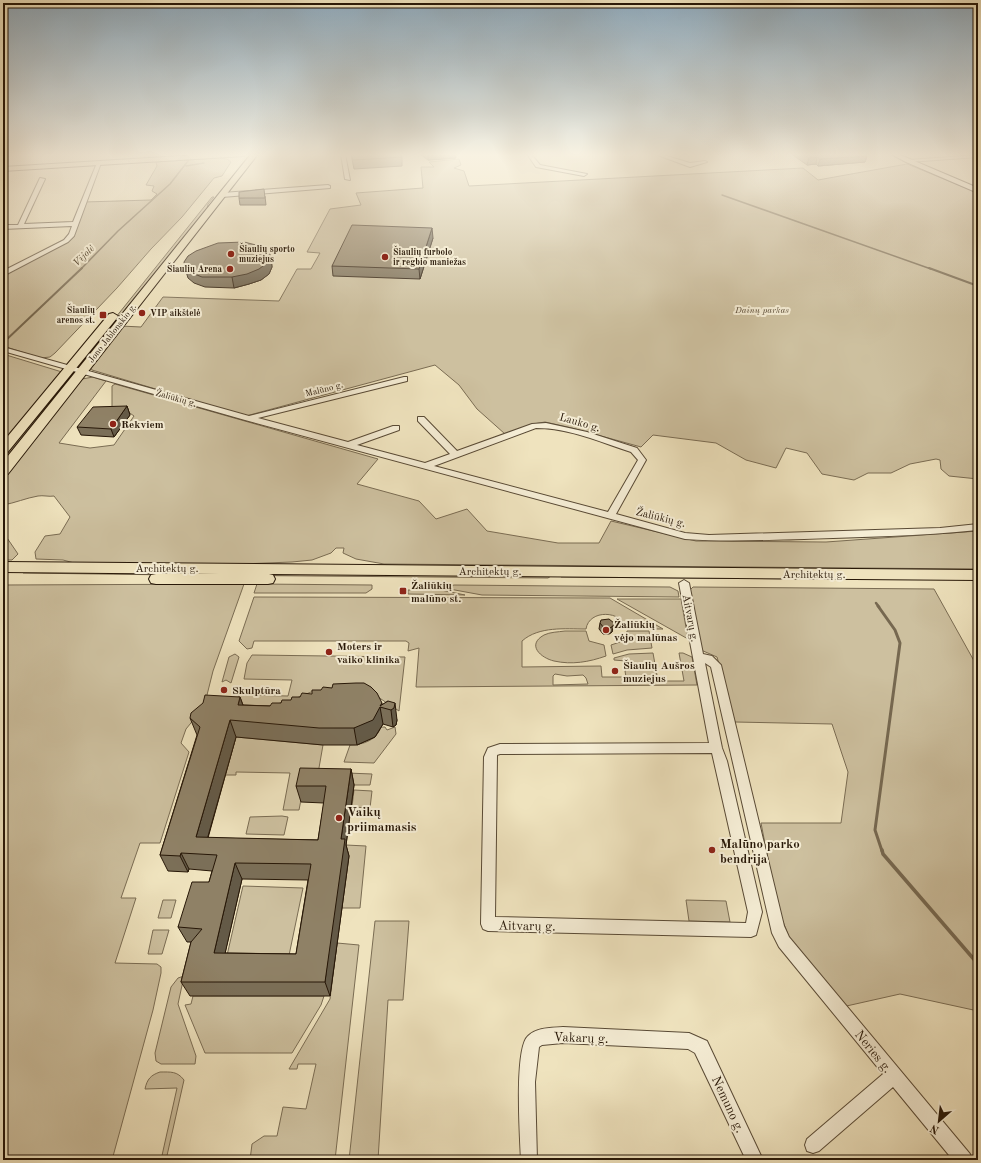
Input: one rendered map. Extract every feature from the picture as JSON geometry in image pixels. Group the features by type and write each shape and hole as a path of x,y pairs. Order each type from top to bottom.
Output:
{"main road":[{"name":"Jono Jablonskio g.","path":"3,450 70,368 206,208"},
{"name":"Jono Jablonskio g.","path":"3,470 82,371 207,208"},
{"name":"Architektų g.","path":"3,567 14,574 555,576 816,579 978,585"},
{"name":"Architektų g.","path":"555,576 684,583 978,575"}],"street":[{"path":"20,226 28,208"},
{"path":"3,274 66,241 72,236 81,208"},
{"path":"3,227 75,224"},
{"name":"Žaliūkių g.","path":"3,349 248,418 685,536 709,538 839,535 940,531 978,527"},
{"name":"Malūno g.","path":"248,418 404,379"},
{"path":"420,419 456,454"},
{"name":"Lauko g.","path":"425,466 535,426 546,425 560,427 634,450 642,460 611,516"},
{"path":"348,445 396,428"},
{"name":"Aitvarų g.","path":"684,583 716,748 755,912 751,930 488,924 490,757 492,752 500,750 716,748"},
{"name":"Neries g.","path":"698,658 708,659 716,665 778,928 784,942 893,1076 964,1160"},
{"name":"Vakarų g.","path":"529,1160 527,1082 528,1061 532,1042 539,1037 563,1035 689,1041 701,1047"},
{"name":"Nemuno g.","path":"701,1047 755,1160"},
{"path":"813,1145 893,1076"}],"green space":[{"path":"81,208 189,208 117,288 50,357 41,358 3,346 3,274 66,241"},
{"path":"203,208 207,208 80,367 76,367"},
{"name":"Dainų parkas","path":"978,208 978,479 949,476 941,469 940,460 936,459 910,464 891,473 868,473 854,480 822,474 807,453 786,448 776,468 746,460 716,443 653,435 641,447 545,422 533,424 505,434 477,409 459,385 435,365 246,416 92,370 90,367 121,326 141,327 163,297 279,301 297,269 311,269 320,253 307,252 330,209"},
{"path":"3,354 62,372 3,443"},
{"path":"75,371 76,373 3,464 3,455 69,373"},
{"path":"93,377 106,381 59,443 90,448 114,445 134,416 127,411 112,407 112,386 115,384 378,459 357,484 419,501 436,519 467,509 487,531 558,543 599,543 611,521 696,541 826,542 978,531 978,569 384,564 356,559 343,553 344,548 336,548 331,553 312,560 215,565 78,564 63,560 36,559 35,552 45,536 60,534 70,517 54,496 38,496 3,505 3,477 79,381"},
{"path":"3,532 18,554 12,560 3,560"},
{"path":"24,571 179,573 176,575 23,573"},
{"path":"191,574 551,576 548,578 193,575"},
{"path":"560,575 812,578 561,577"},
{"path":"244,584 213,671 204,707 186,729 181,743 189,752 160,843 140,843 121,898 136,898 115,963 157,964 161,967 161,973 153,1010 112,1160 3,1160 3,585"},
{"path":"257,584 372,585 372,589 366,593 254,593"},
{"path":"454,585 670,587 678,591 679,597 482,595 444,588"},
{"path":"693,587 934,589 978,668 978,1011 900,994 842,1007 789,937 777,906 761,823 841,823 848,772 832,724 735,722 717,657 701,650 689,591"},
{"path":"408,590 441,590 465,595 408,594"},
{"path":"254,597 610,598 663,629 627,629 619,618 613,615 599,615 588,622 586,629 552,629 529,636 522,641 522,667 601,666 602,677 626,677 626,661 614,660 614,658 629,654 653,653 658,681 684,681 679,653 683,653 692,657 697,685 416,687 419,648 408,651 409,643 406,641 254,641 252,648 247,649 239,641","holes":["555,674 567,676 583,675 588,684 553,685 553,676"]},
{"path":"617,599 681,599 688,639"},
{"path":"565,631 586,631 589,641 604,645 606,656 593,660 567,663 554,661 544,657 537,651 536,643 544,635"},
{"path":"627,631 649,631 652,648 627,650 613,654 611,645 620,642 626,637"},
{"path":"235,654 239,657 231,683 226,680 222,682 229,657"},
{"path":"252,655 405,657 399,711 375,695 337,690 311,692 275,707 234,705 239,695 288,696 292,680 244,679 247,663"},
{"path":"381,727 385,727 387,730 395,727 396,734 374,763 344,762 350,745 369,741 379,732"},
{"path":"236,737 323,745 316,785 304,784 299,810 283,810 290,773 236,772 236,775 225,775"},
{"path":"347,773 372,774 370,785 323,785"},
{"path":"354,790 372,791 370,808 352,807"},
{"path":"250,817 288,817 284,835 246,834"},
{"path":"346,845 366,846 360,908 342,908"},
{"path":"243,886 303,888 287,965 225,964"},
{"path":"163,900 176,900 171,918 158,918"},
{"path":"686,900 726,901 730,922 689,921"},
{"path":"375,921 409,921 403,1000 388,1000 378,1160 349,1160"},
{"path":"153,930 169,930 162,954 148,954"},
{"path":"337,943 359,945 335,1160 250,1160 252,1144 264,1136 277,1136 283,1107 306,1109 316,1064 298,1064 297,1069 289,1069 330,999"},
{"path":"184,976 178,1004 196,1056 195,1064 161,1064 156,1061 155,1053 171,987 178,978"},
{"path":"193,996 324,996 321,1005 292,1053 205,1053 185,1005 191,1004"},
{"path":"160,1072 171,1072 184,1080 166,1160 161,1160 177,1088 145,1089 150,1078"}],"building":[{"name":"Šiaulių furbolo ir regbio maniežas","path":"352,225 432,228 419,269 332,266"},
{"name":"Šiaulių Arena","path":"244,242 264,247 269,252 271,257 267,263 259,269 247,274 232,277 202,277 185,268 184,262 188,256 196,251 218,243"},
{"path":"127,406 111,429 77,427 93,407"},
{"path":"609,619 614,623 613,626 610,628 604,628 600,623 601,620"},
{"path":"364,683 377,693 382,703 380,706 388,701 395,703 394,708 391,710 380,707 373,720 354,728 319,728 230,720 196,837 318,840 326,786 296,786 300,768 351,769 341,839 345,839 325,982 181,982 191,942 202,929 178,927 192,882 209,882 217,855 181,853 180,856 160,855 200,727 190,718 191,713 203,703 205,695 240,697 238,705 270,706 272,703 281,703 282,700 291,700 292,697 300,697 302,693 312,694 312,690 321,690 323,687 332,688 333,684","holes":["235,863 311,864 296,954 214,953"]}],"waterway":[{"name":"Vijolė","path":"82,268 118,231 143,208"},
{"path":"759,208 931,269"},
{"name":"Vijolė","path":"4,342 82,268"},
{"path":"929,268 978,286"},
{"path":"876,603 879,607"},
{"path":"878,606 895,630 900,643 875,830 882,851"},
{"path":"882,850 883,854 978,964"}],"place":[{"name":"Šiaulių sporto muziejus","path":"231,254"},
{"name":"Šiaulių furbolo ir regbio maniežas","path":"385,257"},
{"name":"Šiaulių Arena","path":"230,269"},
{"name":"VIP aikštelė","path":"142,313"},
{"name":"Šiaulių arenos st.","path":"103,315"},
{"name":"Rekviem","path":"113,424"},
{"name":"Žaliūkių malūno st.","path":"403,591"},
{"name":"Žaliūkių vėjo malūnas","path":"606,630"},
{"name":"Moters ir vaiko klinika","path":"329,652"},
{"name":"Šiaulių Aušros muziejus","path":"615,671"},
{"name":"Skulptūra","path":"224,690"},
{"name":"Vaikų priimamasis","path":"339,818"},
{"name":"Malūno parko bendrija","path":"712,850"}]}
